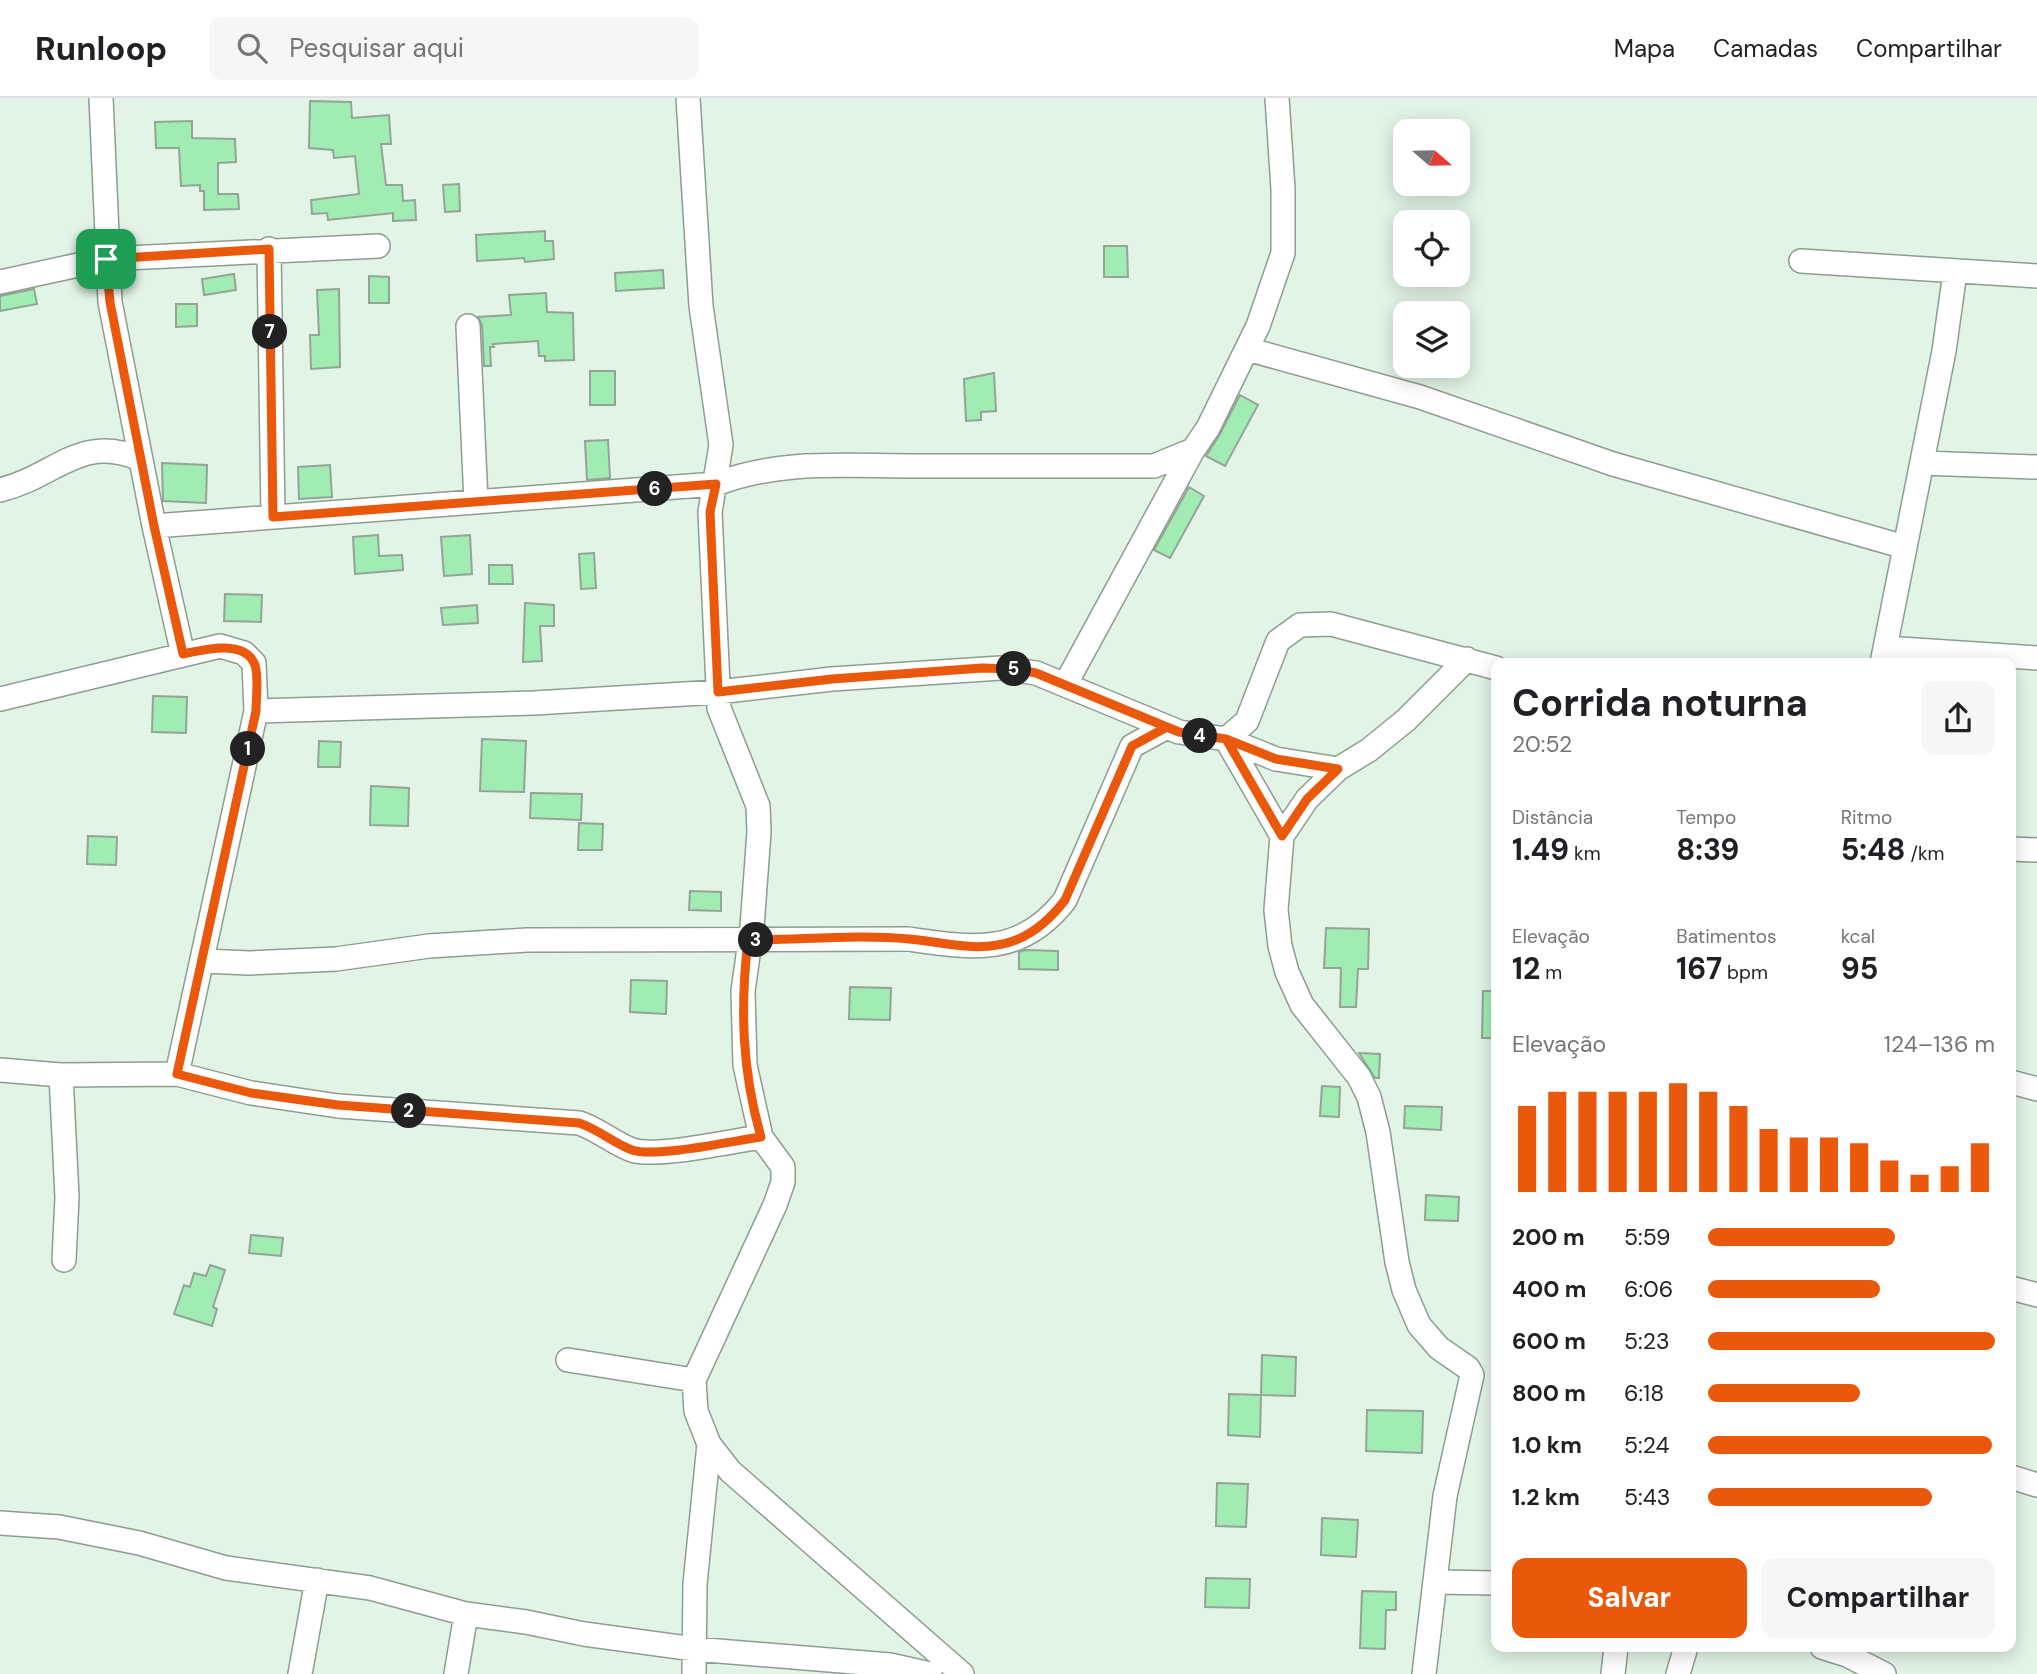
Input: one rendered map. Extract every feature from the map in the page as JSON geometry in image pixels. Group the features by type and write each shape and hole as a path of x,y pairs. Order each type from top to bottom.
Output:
{"street":[{"path":"101,98 106,259 110,302 140,459 183,654"},
{"path":"688,98 701,306 721,445 710,512 719,708 758,806 759,832 752,928 748,940 743,991 745,1065 761,1137 783,1167 783,1182 775,1205 694,1380 696,1411 709,1444 730,1471 962,1674"},
{"path":"1065,685 1193,450 1213,419 1258,326 1283,253 1278,98"},
{"path":"0,282 106,259 269,249 378,246"},
{"path":"269,249 273,517"},
{"path":"1801,261 2037,276"},
{"path":"1955,272 1944,351 1884,656 2037,658"},
{"path":"468,326 476,501"},
{"path":"1247,349 1420,397 1613,464 1905,547"},
{"path":"0,490 53,469 76,456 99,449 121,451 140,459"},
{"path":"154,526 716,484 745,472 793,466 1154,466 1193,450"},
{"path":"1922,463 2037,467"},
{"path":"1226,739 1247,721 1278,640 1300,625 1331,624 1491,666"},
{"path":"0,699 220,646 244,653 254,663 256,711 204,961 177,1074"},
{"path":"1424,1674 1445,1496 1472,1376 1468,1368 1438,1348 1419,1325 1404,1290 1397,1262 1378,1132 1369,1097 1359,1077 1302,1006 1287,972 1280,946 1276,910 1282,836 1307,799 1338,769 1369,750 1406,720 1466,659"},
{"path":"256,711 534,704 718,692 832,679 991,668 1036,673 1179,732 1226,739 1276,759 1338,769"},
{"path":"1121,708 1132,746"},
{"path":"204,961 249,963 336,960 429,946 527,940 908,939 964,947 991,946 1015,940 1053,916 1065,900 1132,746 1167,727"},
{"path":"1226,739 1282,836"},
{"path":"2016,849 2037,850"},
{"path":"0,1070 61,1075 177,1074 251,1093 338,1105 579,1123 595,1128 634,1150 662,1151 761,1137"},
{"path":"61,1075 67,1197 64,1260"},
{"path":"2016,1083 2037,1089"},
{"path":"2016,1289 2037,1295"},
{"path":"568,1360 694,1380"},
{"path":"694,1674 695,1584 709,1444"},
{"path":"2016,1479 2037,1485"},
{"path":"0,1523 59,1527 139,1543 226,1568 370,1588 467,1615 694,1649 930,1674"},
{"path":"299,1674 317,1580"},
{"path":"1437,1581 1491,1583"},
{"path":"456,1674 467,1615"},
{"path":"1613,1674 1615,1652"},
{"path":"1678,1674 1685,1652"},
{"path":"1838,1652 1884,1674"}],"building":[{"path":"310,101 351,102 352,118 389,115 391,144 381,144 386,185 402,185 403,201 415,200 416,220 393,221 393,213 328,220 327,213 312,214 311,200 359,194 355,156 334,158 333,150 309,148"},
{"path":"192,121 192,138 235,139 236,162 218,163 218,194 238,194 239,209 204,210 204,191 200,191 200,185 181,186 179,148 156,148 155,122"},
{"path":"459,184 460,211 445,212 443,185"},
{"path":"545,231 545,241 553,241 554,259 525,262 524,258 477,261 476,235"},
{"path":"1104,246 1127,246 1128,277 1104,277"},
{"path":"663,270 664,288 616,291 615,273"},
{"path":"234,274 236,290 204,295 202,279"},
{"path":"369,276 389,277 389,303 369,303"},
{"path":"34,289 37,304 0,311 0,296"},
{"path":"339,289 340,367 311,369 310,335 319,335 317,290"},
{"path":"546,293 547,312 573,313 574,360 545,361 545,356 539,356 538,341 493,344 494,347 490,347 491,366 484,366 482,325 478,317 511,315 509,295"},
{"path":"176,304 197,304 197,326 176,327"},
{"path":"590,371 615,371 615,405 590,405"},
{"path":"994,373 996,411 981,412 981,420 966,421 964,379"},
{"path":"1240,395 1258,405 1225,466 1206,456"},
{"path":"608,440 610,478 587,480 585,441"},
{"path":"162,463 207,465 206,503 163,501"},
{"path":"330,465 332,497 299,499 298,467"},
{"path":"1189,487 1204,496 1170,558 1154,550"},
{"path":"378,535 379,556 402,555 403,570 355,574 353,537"},
{"path":"470,535 472,574 444,576 441,537"},
{"path":"594,553 596,588 581,589 579,554"},
{"path":"489,565 512,565 513,584 489,584"},
{"path":"225,594 262,595 261,622 224,621"},
{"path":"525,603 554,605 554,626 540,626 542,661 523,662"},
{"path":"477,605 478,623 443,625 441,608"},
{"path":"153,696 187,697 186,733 152,732"},
{"path":"482,739 526,741 524,792 480,791"},
{"path":"319,741 341,742 340,767 318,767"},
{"path":"371,786 409,788 408,826 370,825"},
{"path":"531,793 582,794 581,820 530,818"},
{"path":"579,823 603,824 602,850 578,850"},
{"path":"88,836 117,837 116,865 87,864"},
{"path":"690,891 721,892 721,911 689,910"},
{"path":"1326,928 1369,929 1368,969 1358,969 1356,1007 1340,1007 1341,968 1324,968"},
{"path":"1058,951 1058,970 1019,969 1019,952"},
{"path":"631,980 667,981 666,1014 630,1012"},
{"path":"850,987 891,988 890,1020 849,1019"},
{"path":"1483,991 1491,991 1491,1038 1482,1038"},
{"path":"1359,1053 1380,1054 1379,1078 1375,1078"},
{"path":"1322,1086 1340,1087 1339,1117 1320,1116"},
{"path":"1405,1106 1442,1107 1441,1130 1404,1128"},
{"path":"1426,1195 1459,1197 1458,1221 1425,1220"},
{"path":"251,1235 283,1238 281,1256 249,1253"},
{"path":"210,1265 225,1270 213,1307 217,1309 212,1326 174,1314 184,1285 190,1287 194,1273 206,1276"},
{"path":"1262,1355 1296,1357 1295,1396 1261,1395"},
{"path":"1229,1394 1261,1395 1260,1437 1228,1435"},
{"path":"1367,1410 1423,1411 1422,1453 1366,1451"},
{"path":"1217,1483 1248,1484 1246,1527 1216,1526"},
{"path":"1322,1518 1358,1520 1356,1557 1321,1555"},
{"path":"1206,1578 1250,1579 1249,1608 1205,1607"},
{"path":"1362,1591 1396,1592 1396,1610 1386,1610 1385,1649 1360,1648"}],"route":[{"path":"106,259 110,302 154,526 183,654 220,646 244,653 254,663 257,681 256,711 204,961 177,1074 251,1093 338,1105 579,1123 595,1128 634,1150 662,1151 761,1137 745,1065 743,991 748,940 908,939 964,947 991,946 1015,940 1037,929 1053,916 1065,900 1132,746 1167,727 1179,732 1226,739 1282,836 1307,799 1338,769 1276,759 1226,739 1209,737 1179,732 1167,727 1121,708 1036,673 1000,667 832,679 718,692 710,512 716,484 273,517 269,249 106,259"}]}
